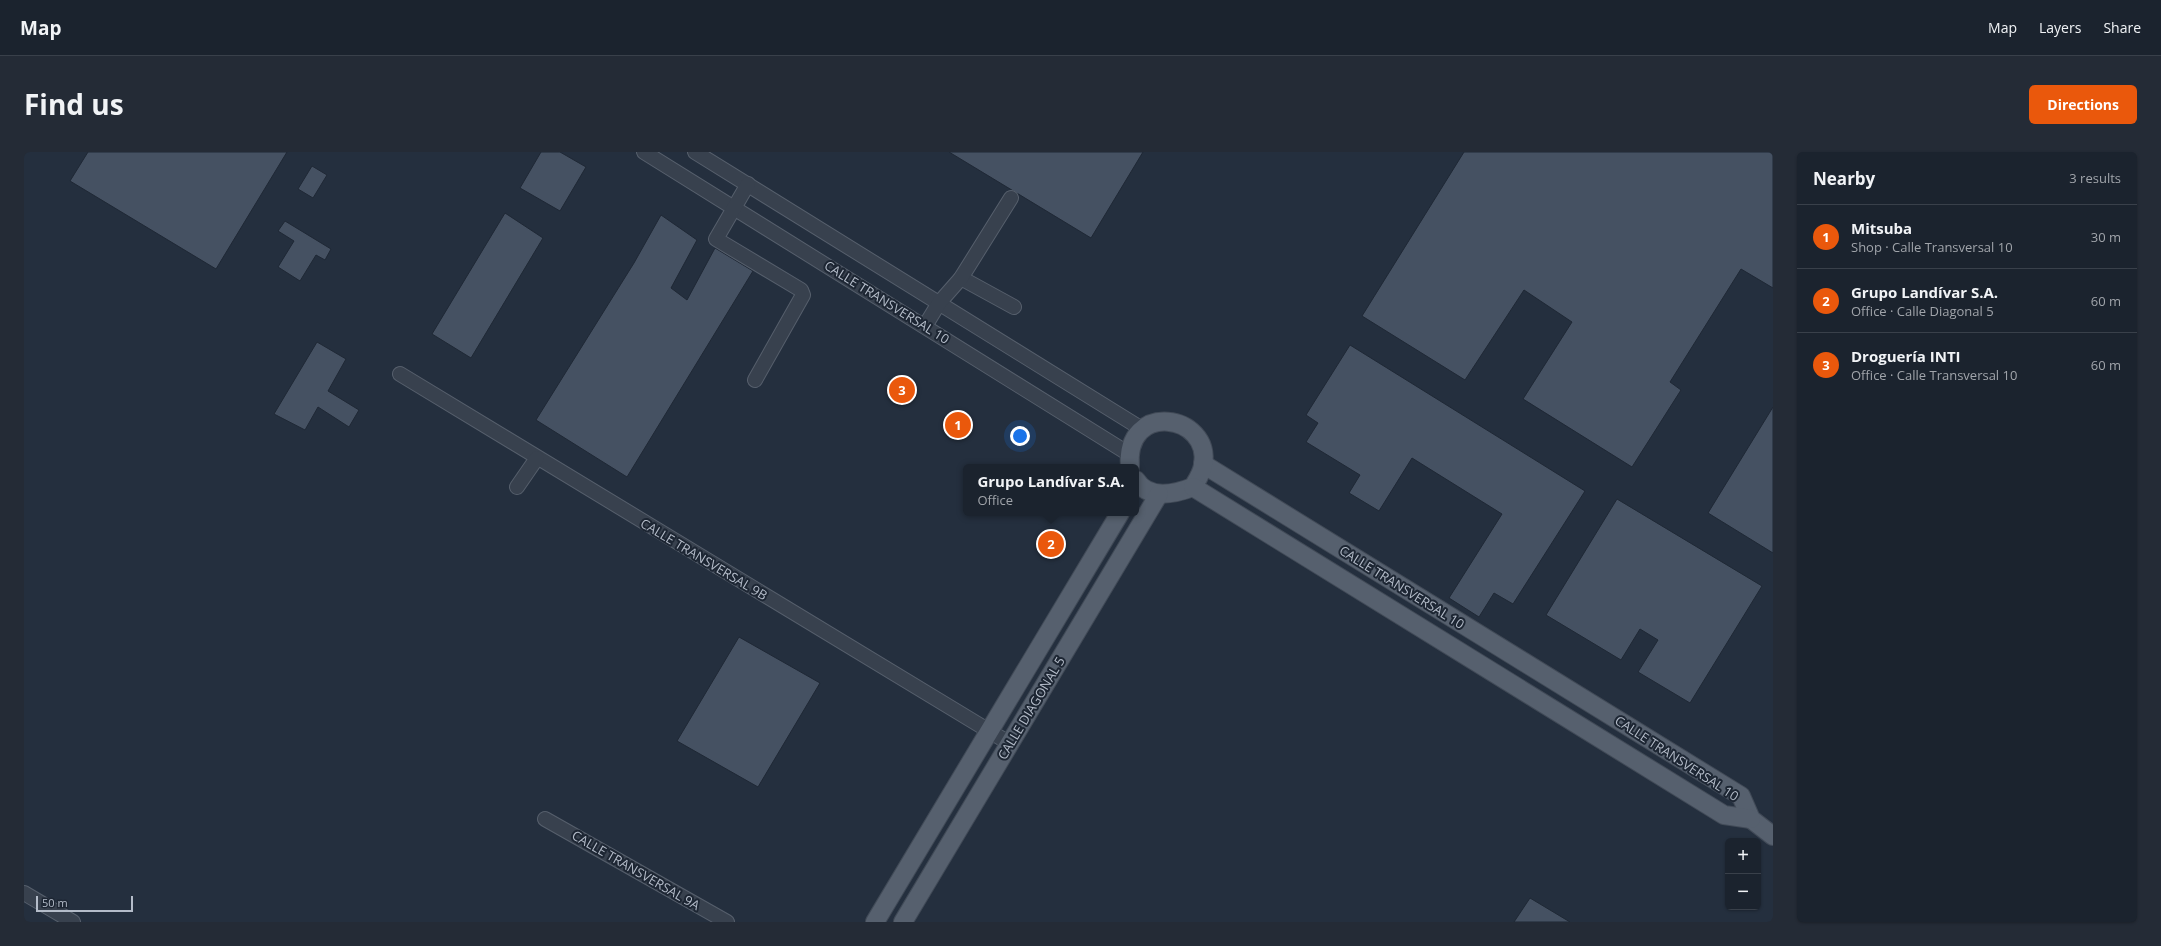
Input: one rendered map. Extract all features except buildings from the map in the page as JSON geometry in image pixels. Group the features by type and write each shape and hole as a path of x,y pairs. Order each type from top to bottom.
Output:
{"main road":[{"path":"1133,464 1132,442 1142,429 1154,423 1167,421 1185,427 1198,440 1203,452 1203,464 1193,487 1178,493 1159,494 1149,490 1139,479"},
{"name":"CALLE TRANSVERSAL 10","path":"1203,464 1741,796 1751,819"},
{"name":"CALLE TRANSVERSAL 10","path":"1193,487 1724,815 1751,819"},
{"name":"CALLE DIAGONAL 5","path":"903,922 1159,494"},
{"name":"CALLE DIAGONAL 5","path":"875,922 988,731 1118,516"},
{"path":"1481,664 1494,644"},
{"path":"1751,819 1772,833"}],"street":[{"name":"CALLE TRANSVERSAL 10","path":"644,152 925,326 1120,464"},
{"name":"CALLE TRANSVERSAL 10","path":"695,152 1142,429"},
{"path":"748,184 716,239 801,290 803,295 756,380"},
{"path":"925,326 939,303 962,278 1011,198"},
{"path":"962,278 1014,307"},
{"name":"CALLE TRANSVERSAL 9B","path":"400,374 1009,743"},
{"path":"518,488 537,458"},
{"name":"CALLE TRANSVERSAL 9A","path":"545,819 727,922"},
{"path":"24,893 73,922"}],"place":[{"name":"Droguería INTI","path":"902,390"},
{"name":"Mitsuba","path":"958,425"},
{"name":"Grupo Landívar S.A.","path":"1051,544"}]}
